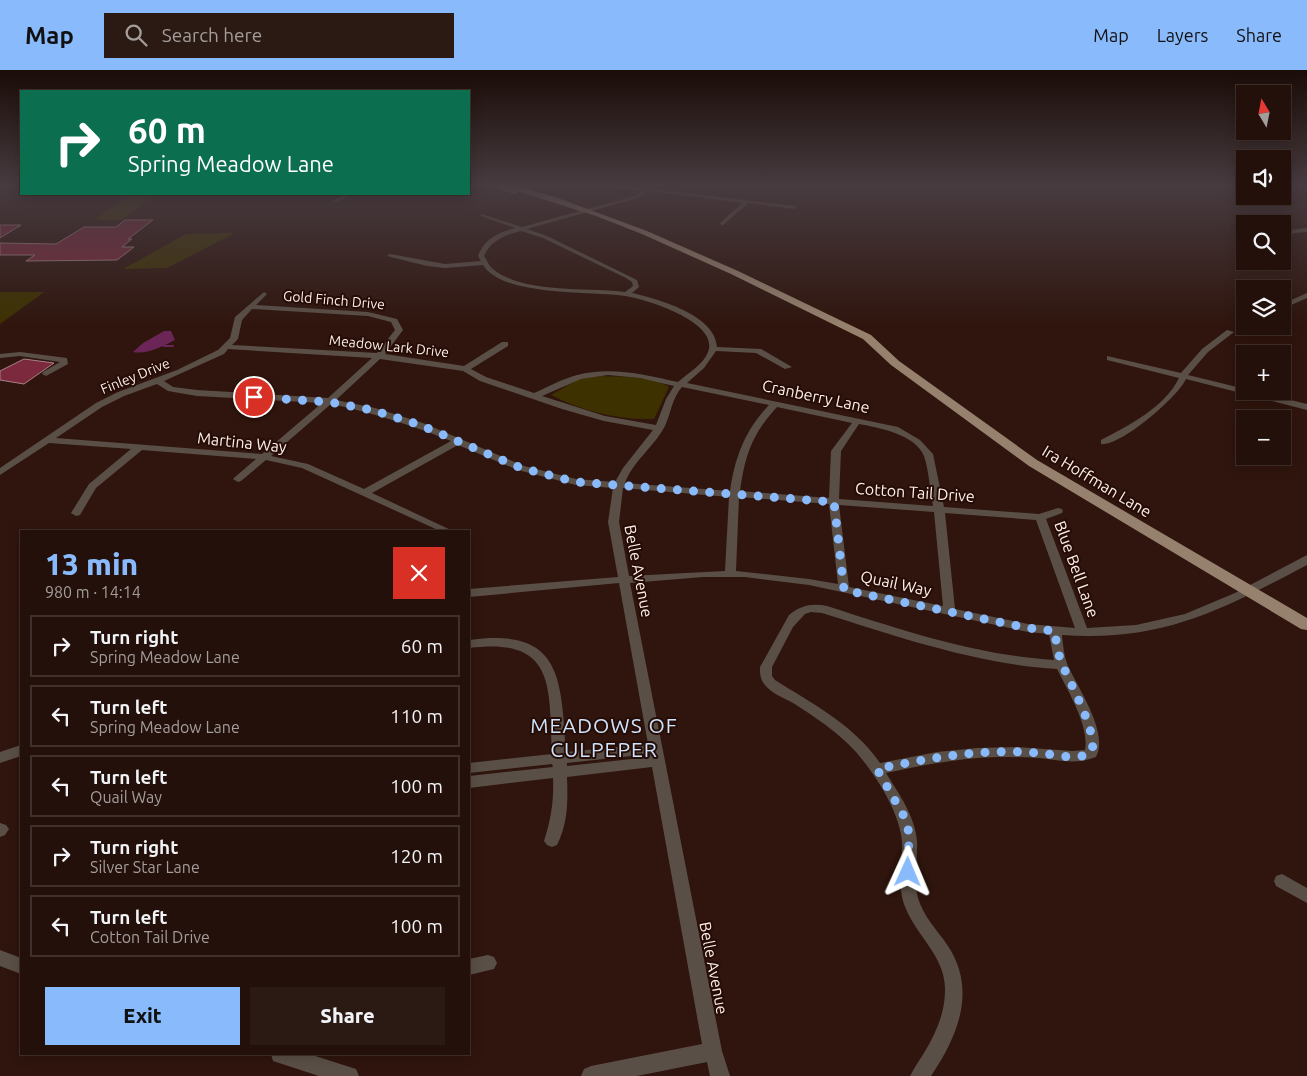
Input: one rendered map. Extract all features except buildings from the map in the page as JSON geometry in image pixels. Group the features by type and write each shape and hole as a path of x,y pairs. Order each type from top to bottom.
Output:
{"main road":[{"name":"Ira Hoffman Lane","path":"630,232 880,349 895,363 999,440 1063,482 1307,625"}],"street":[{"path":"509,232 490,242 481,253 484,263 498,275 522,284 551,289 627,294 657,302 697,322 709,333 713,341 713,348 758,351 788,367"},
{"path":"532,232 628,277 635,282 636,287 627,294"},
{"path":"390,256 445,266 484,263"},
{"path":"226,347 234,339 238,319 264,294"},
{"path":"1291,303 1307,295"},
{"name":"Gold Finch Drive","path":"238,479 329,402 379,356 395,338 399,330 394,321 368,314 250,307"},
{"path":"1104,442 1132,428 1179,386 1183,377 1197,358 1211,344 1230,332"},
{"path":"466,369 505,344"},
{"name":"Meadow Lark Drive","path":"226,347 379,356 466,369 483,379 604,418 659,428"},
{"name":"Finley Drive","path":"0,472 121,394 201,363 226,347"},
{"name":"Belle Avenue","path":"713,348 702,364 671,397 659,428 649,444 628,465 618,486 612,516 613,533 624,580 720,1076"},
{"path":"0,356 20,354 64,360 64,364 46,374"},
{"path":"1110,358 1307,407"},
{"name":"Cranberry Lane","path":"535,396 579,377 608,373 640,376 682,384 896,429 917,442 928,454 939,509 949,612"},
{"name":"Cotton Tail Drive","path":"157,380 170,389 198,393 329,402 372,410 420,425 521,468 576,482 1040,517 1058,511"},
{"path":"730,574 734,494 744,452 755,427 776,403"},
{"path":"844,590 834,502 836,451 858,420"},
{"name":"Martina Way","path":"48,440 263,458 305,466 446,530"},
{"path":"364,493 458,441"},
{"path":"76,513 92,486 140,447"},
{"name":"Blue Bell Lane","path":"1040,517 1083,632"},
{"name":"Quail Way","path":"470,592 547,584 730,574 798,580 1028,628 1083,632 1124,631 1173,622 1249,591 1304,562 1307,558"},
{"path":"920,1076 948,1027 954,1005 953,986 946,959 912,905 907,892 909,833 905,818 877,769 860,748 842,731 770,682 766,676 766,666 797,612 803,609 818,608 988,657 1036,664 1062,665"},
{"path":"877,769 920,760 990,751 1028,752 1079,757 1091,753 1094,744 1085,717 1062,665 1056,646 1055,631"},
{"path":"470,644 496,641 521,646 540,657 550,670 555,699 559,765 559,816 552,841"},
{"path":"0,758 20,750"},
{"path":"470,782 559,765 657,754"},
{"path":"470,768 559,765"},
{"path":"1282,880 1307,896"},
{"path":"0,958 20,966"},
{"path":"470,967 488,964"},
{"path":"591,1076 714,1051"},
{"path":"283,1055 348,1076"}],"shaded area":[{"path":"235,233 167,268 123,269 186,234"},
{"path":"0,292 44,292 0,324"},
{"path":"164,331 171,331 175,340 149,351 133,352 143,343"},
{"path":"601,376 646,379 663,383 669,387 654,419 627,418 588,410 551,395 579,379"}],"waterway":[{"path":"164,346 173,346"}],"district":[{"name":"MEADOWS OF CULPEPER","path":"604,737"}],"route":[{"path":"254,397 329,402 372,410 420,425 521,468 576,482 834,502 844,590 1028,628 1055,631 1056,646 1062,665 1082,708 1094,744 1091,753 1079,757 1028,752 990,751 920,760 877,769 905,818 909,833 908,872"}]}
